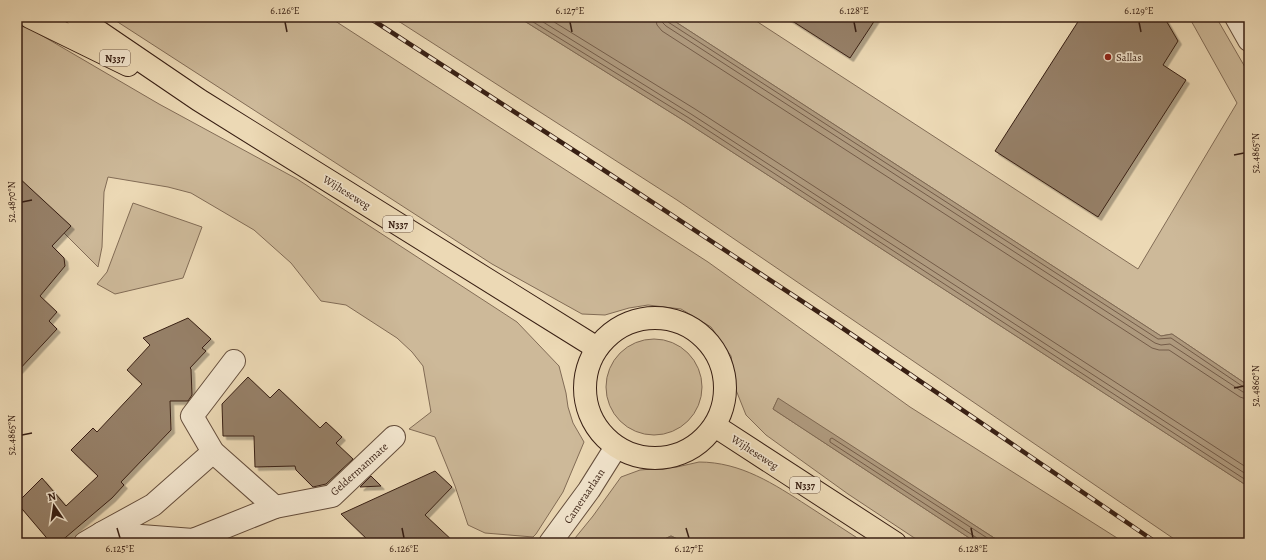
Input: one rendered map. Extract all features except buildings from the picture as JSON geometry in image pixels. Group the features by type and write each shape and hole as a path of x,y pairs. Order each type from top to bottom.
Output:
{"main road":[{"name":"Wijheseweg","path":"30,17 199,100"},
{"name":"Wijheseweg","path":"77,17 199,100 597,348"},
{"path":"660,318 684,324 704,337 719,356 726,380 724,404 715,426 695,446 670,457 642,457 616,447 600,432 589,412 585,391 588,369 597,348 614,331 636,320 660,318"},
{"name":"Wijheseweg","path":"715,426 895,543"}],"street":[{"path":"1236,17 1249,40"},
{"path":"234,361 192,416 213,452 275,507"},
{"name":"Geldermanmate","path":"94,538 193,540 275,507 332,496 394,437"},
{"name":"Cameraarlaan","path":"550,543 590,490 616,447"},
{"name":"Geldermanmate","path":"94,538 153,505 213,452"}],"shaded area":[{"path":"110,17 329,17 708,262 910,407 1125,543 1002,543 778,399 773,409 977,543 922,543 848,494 766,435 746,415 736,390 731,356 711,327 681,309 648,305 629,308 605,315 582,314 492,264"},
{"path":"392,17 518,17 686,122 1249,487 1249,543 1180,543 677,200"},
{"path":"668,17 750,17 1138,269 1237,103 1189,17 1216,17 1249,74 1249,386 1172,334 1161,336"},
{"path":"17,21 159,104 297,179 517,322 559,366 573,423 584,442 563,492 536,534 533,537 485,533 468,525 455,486 435,437 409,429 431,412 423,366 412,352 397,338 346,305 321,301 291,263 254,230 191,193 168,187 108,177 104,192 102,247 98,267 31,200 17,192"},
{"path":"133,203 202,227 183,278 115,294 97,284 107,272"},
{"path":"654,339 672,343 681,347 688,353 694,360 698,369 702,387 698,405 694,414 688,421 681,427 672,431 654,435 636,431 627,427 620,421 614,414 610,405 606,387 610,369 614,360 620,353 627,347 636,343"},
{"path":"699,462 729,466 743,470 770,482 865,543 686,543 671,536 656,543 571,543 593,516 621,477 640,470 677,467"}],"water":[{"path":"518,17 668,17 1161,336 1172,334 1249,386 1249,487 686,122"},
{"path":"778,398 1002,543 977,543 773,409"},
{"path":"671,536 686,543 656,543"}],"railway":[{"path":"368,17 584,157 835,323 1157,543"}],"place":[{"name":"Sallas","path":"1108,57"}]}
